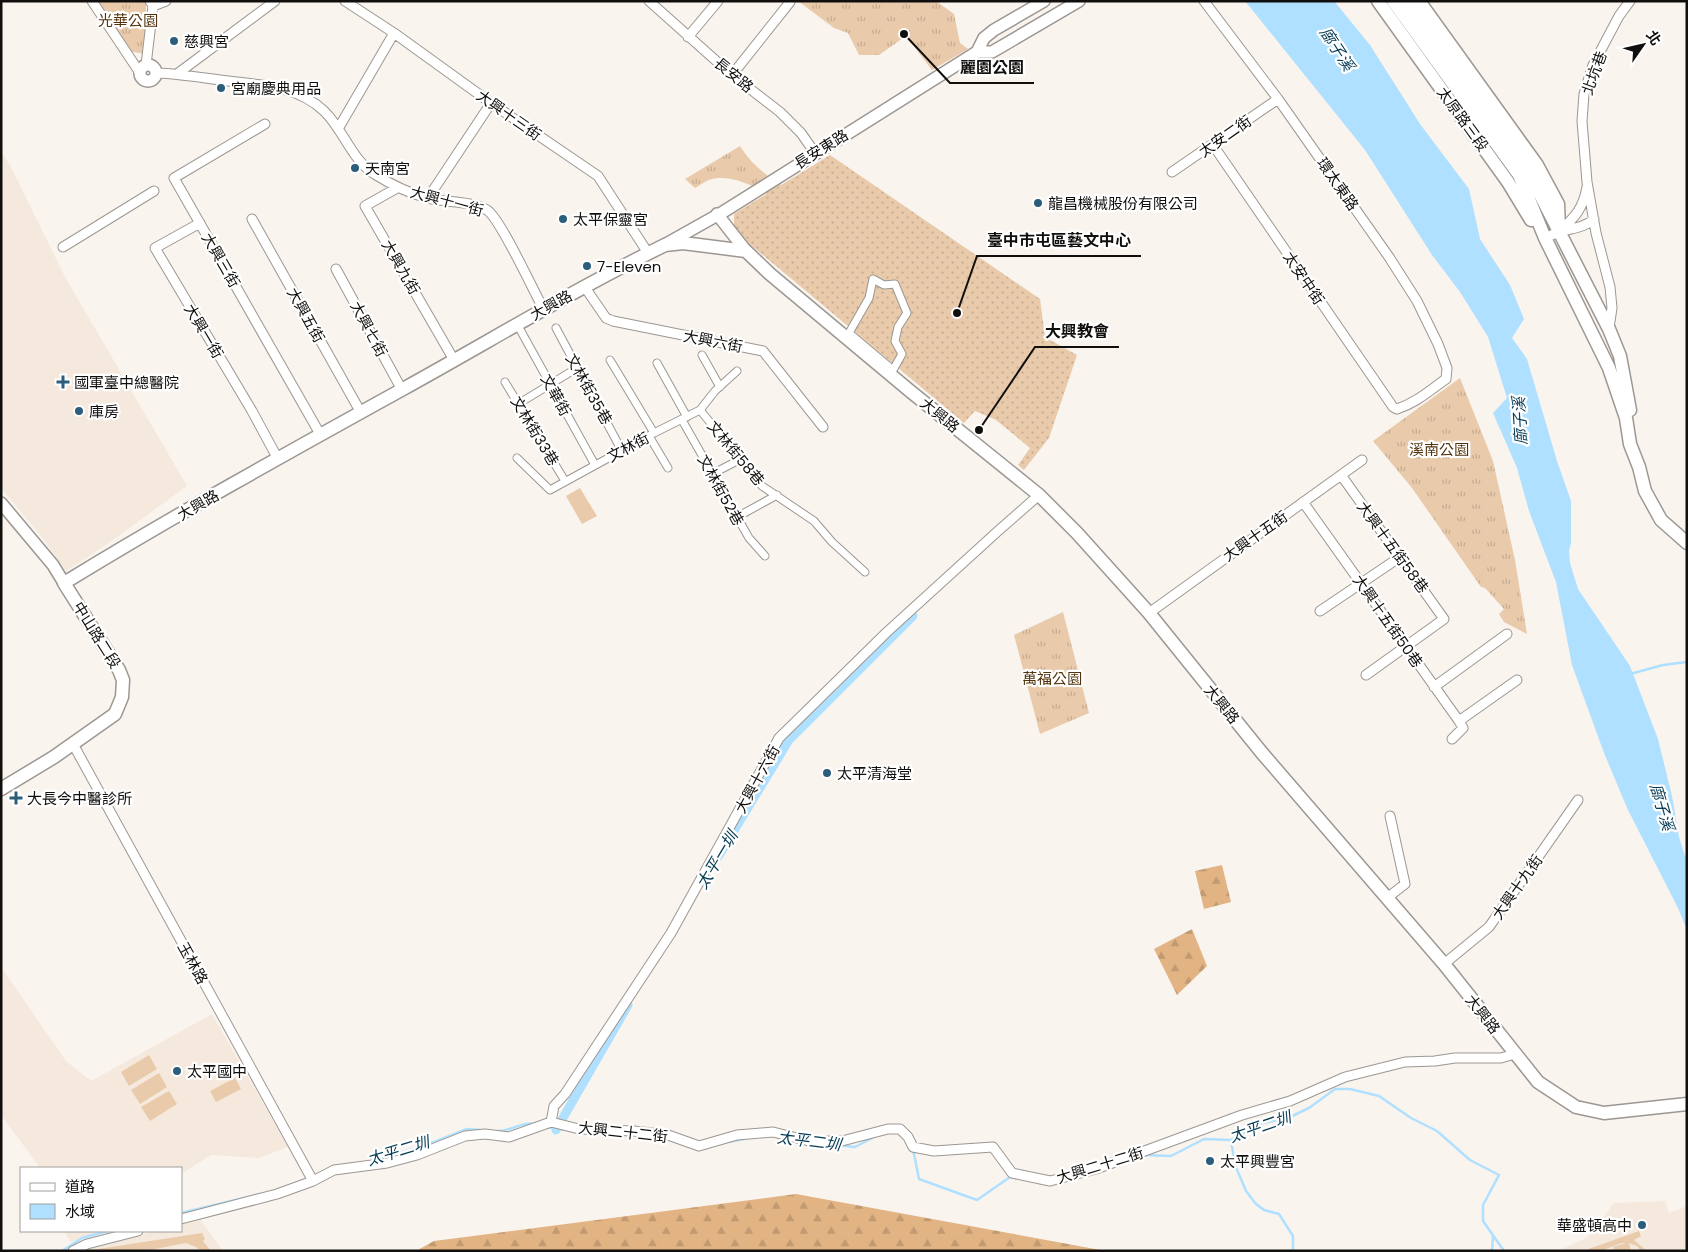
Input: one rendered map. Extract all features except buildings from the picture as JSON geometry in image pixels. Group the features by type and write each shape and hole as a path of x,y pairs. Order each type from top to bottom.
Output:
{"main road":[{"name":"太原路三段","path":"1378,1 1508,182 1532,222 1545,238"},
{"name":"太原路三段","path":"1393,1 1519,175 1545,238 1609,368 1626,418 1630,444 1639,467 1645,491 1661,520 1687,543"},
{"name":"太原路三段","path":"1406,1 1527,169 1609,329 1620,356 1636,439 1639,467"},
{"name":"太原路三段","path":"1419,1 1548,184 1558,204 1559,232"},
{"name":"大興路","path":"64,583 136,539 360,411 402,390 543,308 648,253 665,245 683,243 746,251 770,274 1039,495 1078,533 1149,613 1262,753 1444,964 1538,1082 1576,1107 1604,1112 1687,1104"},
{"name":"中山路二段","path":"1,789 73,744 115,714 122,697 123,680 119,670 64,583"}],"street":[{"path":"92,1 143,69"},
{"path":"157,73 155,78 150,81 142,79 152,4 166,1"},
{"path":"178,74 275,1"},
{"name":"大興十三街","path":"345,1 394,32 491,103 598,176 648,253"},
{"name":"長安路","path":"649,1 688,37 780,112 815,154"},
{"path":"688,37 718,1"},
{"path":"1044,1 994,30 984,38 977,52 992,52 1079,1"},
{"name":"環太東路","path":"1204,1 1278,99 1389,257 1417,301 1438,344 1447,368 1446,379 1423,396 1397,410"},
{"name":"北坑巷","path":"1587,182 1582,121 1584,94 1593,65 1619,16 1630,1"},
{"path":"732,74 790,2"},
{"path":"338,129 394,32"},
{"name":"長安東路","path":"665,245 815,154 977,52"},
{"name":"大興十一街","path":"157,73 271,86 304,97 324,111 338,129 354,156 373,174 397,188 428,198 473,205 488,210 502,229 543,308"},
{"name":"太安二街","path":"1172,172 1278,99"},
{"path":"428,198 491,103"},
{"name":"大興三街","path":"264,124 174,178 320,434"},
{"name":"太安中街","path":"1212,145 1385,399 1397,410"},
{"path":"1559,232 1576,216 1580,209 1585,196 1587,182"},
{"path":"1587,182 1610,287 1612,308 1609,329"},
{"name":"大興九街","path":"397,188 365,206 454,360"},
{"path":"63,247 154,191"},
{"path":"717,214 746,251"},
{"name":"大興五街","path":"252,219 360,411"},
{"path":"1545,238 1559,232 1574,230 1594,220"},
{"name":"大興一街","path":"200,223 154,248 252,411 278,459"},
{"name":"大興七街","path":"336,269 402,390"},
{"path":"873,279 884,285 895,284 907,313 898,327 895,341 902,354 893,370 849,333 869,298 873,279"},
{"name":"大興六街","path":"584,286 606,318 613,321 763,351 823,427"},
{"name":"文華街","path":"516,324 595,465"},
{"name":"文林街35巷","path":"556,328 622,451"},
{"path":"702,356 720,387"},
{"path":"610,360 652,435 668,468"},
{"name":"文林街52巷","path":"657,363 712,474 749,538 766,556"},
{"path":"518,404 577,368"},
{"name":"文林街","path":"517,458 550,490 700,410 737,371"},
{"name":"文林街33巷","path":"505,382 565,481"},
{"name":"文林街58巷","path":"700,410 762,486 814,521 832,542 864,572"},
{"path":"712,474 739,460"},
{"name":"大興十五街","path":"1149,613 1362,460"},
{"name":"大興十五街58巷","path":"1341,475 1444,618 1406,646"},
{"name":"大興十六街","path":"551,1122 554,1106 565,1094 671,933 779,738 887,632 1039,495"},
{"path":"737,517 777,496"},
{"name":"大興十五街50巷","path":"1303,502 1459,721"},
{"name":"中山路二段","path":"1,503 53,565 64,583"},
{"path":"1320,611 1400,557"},
{"path":"1434,687 1507,634"},
{"path":"1366,675 1406,646"},
{"path":"1452,739 1463,728 1459,721 1517,680"},
{"name":"玉林路","path":"73,744 313,1181"},
{"name":"大興十九街","path":"1444,964 1489,927 1578,800"},
{"path":"1387,898 1405,884 1390,816"},
{"name":"大興二十二街","path":"551,1122 579,1128 668,1135 699,1146 737,1134 773,1132 808,1142 842,1141 888,1129 900,1129 908,1137 913,1147 934,1150 993,1147 1012,1173 1050,1181 1096,1169 1242,1115 1290,1101 1345,1076 1405,1062 1455,1058 1501,1058 1515,1054"},
{"path":"182,1219 277,1194 313,1181 334,1170 387,1163 417,1155 465,1136 485,1134 509,1136 551,1122"},
{"path":"73,1251 87,1244 134,1232"}],"shaded area":[{"name":"國軍臺中總醫院","path":"1,151 11,167 65,277 187,486 106,545 66,571 41,536 1,488"},
{"name":"太平國中","path":"1,967 66,1061 91,1081 212,1014 288,1147 259,1158 211,1155 182,1173 182,1167 39,1167 1,1115"},
{"name":"華盛頓高中","path":"1665,1201 1669,1213 1687,1206 1687,1251 1558,1251 1588,1237 1614,1203"},
{"path":"201,1220 223,1251 81,1251 87,1247 152,1232 182,1232 182,1225"},
{"path":"65,1232 105,1232 71,1242"}],"green space":[{"name":"光華公園","path":"94,1 146,1 146,54 127,51"},
{"path":"798,1 936,1 954,14 960,43 968,49 932,70 906,36 879,55 859,55 848,33 834,28"},
{"path":"740,146 756,166 790,191 771,197 750,185 733,179 717,178 695,188 685,179"},
{"path":"830,155 1040,299 1045,337 1077,355 1049,438 1024,470 1018,465 1030,448 996,420 975,411 964,423 734,231 734,214"},
{"name":"溪南公園","path":"1460,378 1493,461 1515,560 1527,634 1504,622 1499,614 1504,609 1485,588 1481,587 1412,488 1373,441"},
{"path":"580,488 597,516 582,524 566,496"},
{"name":"萬福公園","path":"1063,612 1089,713 1040,734 1014,635"},
{"path":"1222,865 1231,902 1204,909 1195,871"},
{"path":"1192,929 1207,966 1177,995 1154,949"},
{"path":"149,1055 157,1069 129,1086 121,1072"},
{"path":"159,1073 167,1087 140,1104 131,1090"},
{"path":"235,1078 241,1089 216,1102 210,1091"},
{"path":"169,1091 177,1104 150,1121 141,1107"},
{"path":"796,1194 1106,1251 416,1251 434,1241"},
{"path":"1639,1231 1641,1236 1634,1240 1647,1251 1641,1251 1637,1246 1629,1243 1631,1251 1615,1251 1613,1247 1626,1243 1622,1243 1600,1251 1583,1251"},
{"path":"202,1233 205,1239 203,1241 211,1251 201,1251 186,1243 145,1251 85,1251"}],"water":[{"name":"廍子溪","path":"1245,1 1334,1 1370,45 1420,124 1469,189 1480,239 1510,285 1524,319 1512,338 1527,359 1557,461 1571,501 1571,543 1569,551 1570,563 1578,589 1630,666 1658,739 1672,796 1679,837 1687,862 1687,930 1678,908 1628,810 1604,753 1572,665 1556,582 1529,511 1517,468 1493,413 1507,398 1488,337 1460,292 1432,255 1365,150"}],"waterway":[{"name":"太平一圳","path":"718,857 789,740 913,616"},
{"path":"1630,674 1663,665 1687,662"},
{"name":"太平一圳","path":"556,1130 628,1005"},
{"name":"太平二圳","path":"1144,1155 1171,1156 1204,1139 1231,1140 1263,1123 1288,1118 1309,1108 1335,1089 1350,1089 1379,1096 1411,1118 1437,1131 1470,1160 1499,1175 1483,1205 1483,1221 1504,1251"},
{"name":"太平二圳","path":"497,1131 530,1123 535,1124"},
{"name":"太平二圳","path":"545,1127 566,1130"},
{"name":"太平二圳","path":"377,1160 429,1144 467,1129 481,1130"},
{"name":"太平二圳","path":"836,1145 855,1147 876,1136"},
{"name":"太平二圳","path":"659,1138 671,1140"},
{"name":"太平二圳","path":"728,1142 744,1139"},
{"path":"1231,1140 1235,1165 1246,1191 1256,1204 1264,1210 1279,1214 1293,1236 1293,1251"},
{"name":"太平二圳","path":"911,1149 914,1154 919,1179 977,1200 1013,1175"},
{"name":"太平二圳","path":"182,1213 260,1194"},
{"name":"太平二圳","path":"62,1251 82,1238 104,1232"},
{"path":"1492,1251 1493,1237"}],"place":[{"name":"麗園公園","path":"904,34"},
{"name":"慈興宮","path":"174,41"},
{"name":"宮廟慶典用品","path":"221,88"},
{"name":"天南宮","path":"355,168"},
{"name":"龍昌機械股份有限公司","path":"1038,203"},
{"name":"太平保靈宮","path":"563,219"},
{"name":"7-Eleven","path":"587,266"},
{"name":"臺中市屯區藝文中心","path":"957,313"},
{"name":"國軍臺中總醫院","path":"63,382"},
{"name":"庫房","path":"79,411"},
{"name":"大興教會","path":"979,430"},
{"name":"太平清海堂","path":"827,773"},
{"name":"大長今中醫診所","path":"16,798"},
{"name":"太平國中","path":"177,1071"},
{"name":"太平興豐宮","path":"1210,1161"},
{"name":"華盛頓高中","path":"1642,1225"}]}
